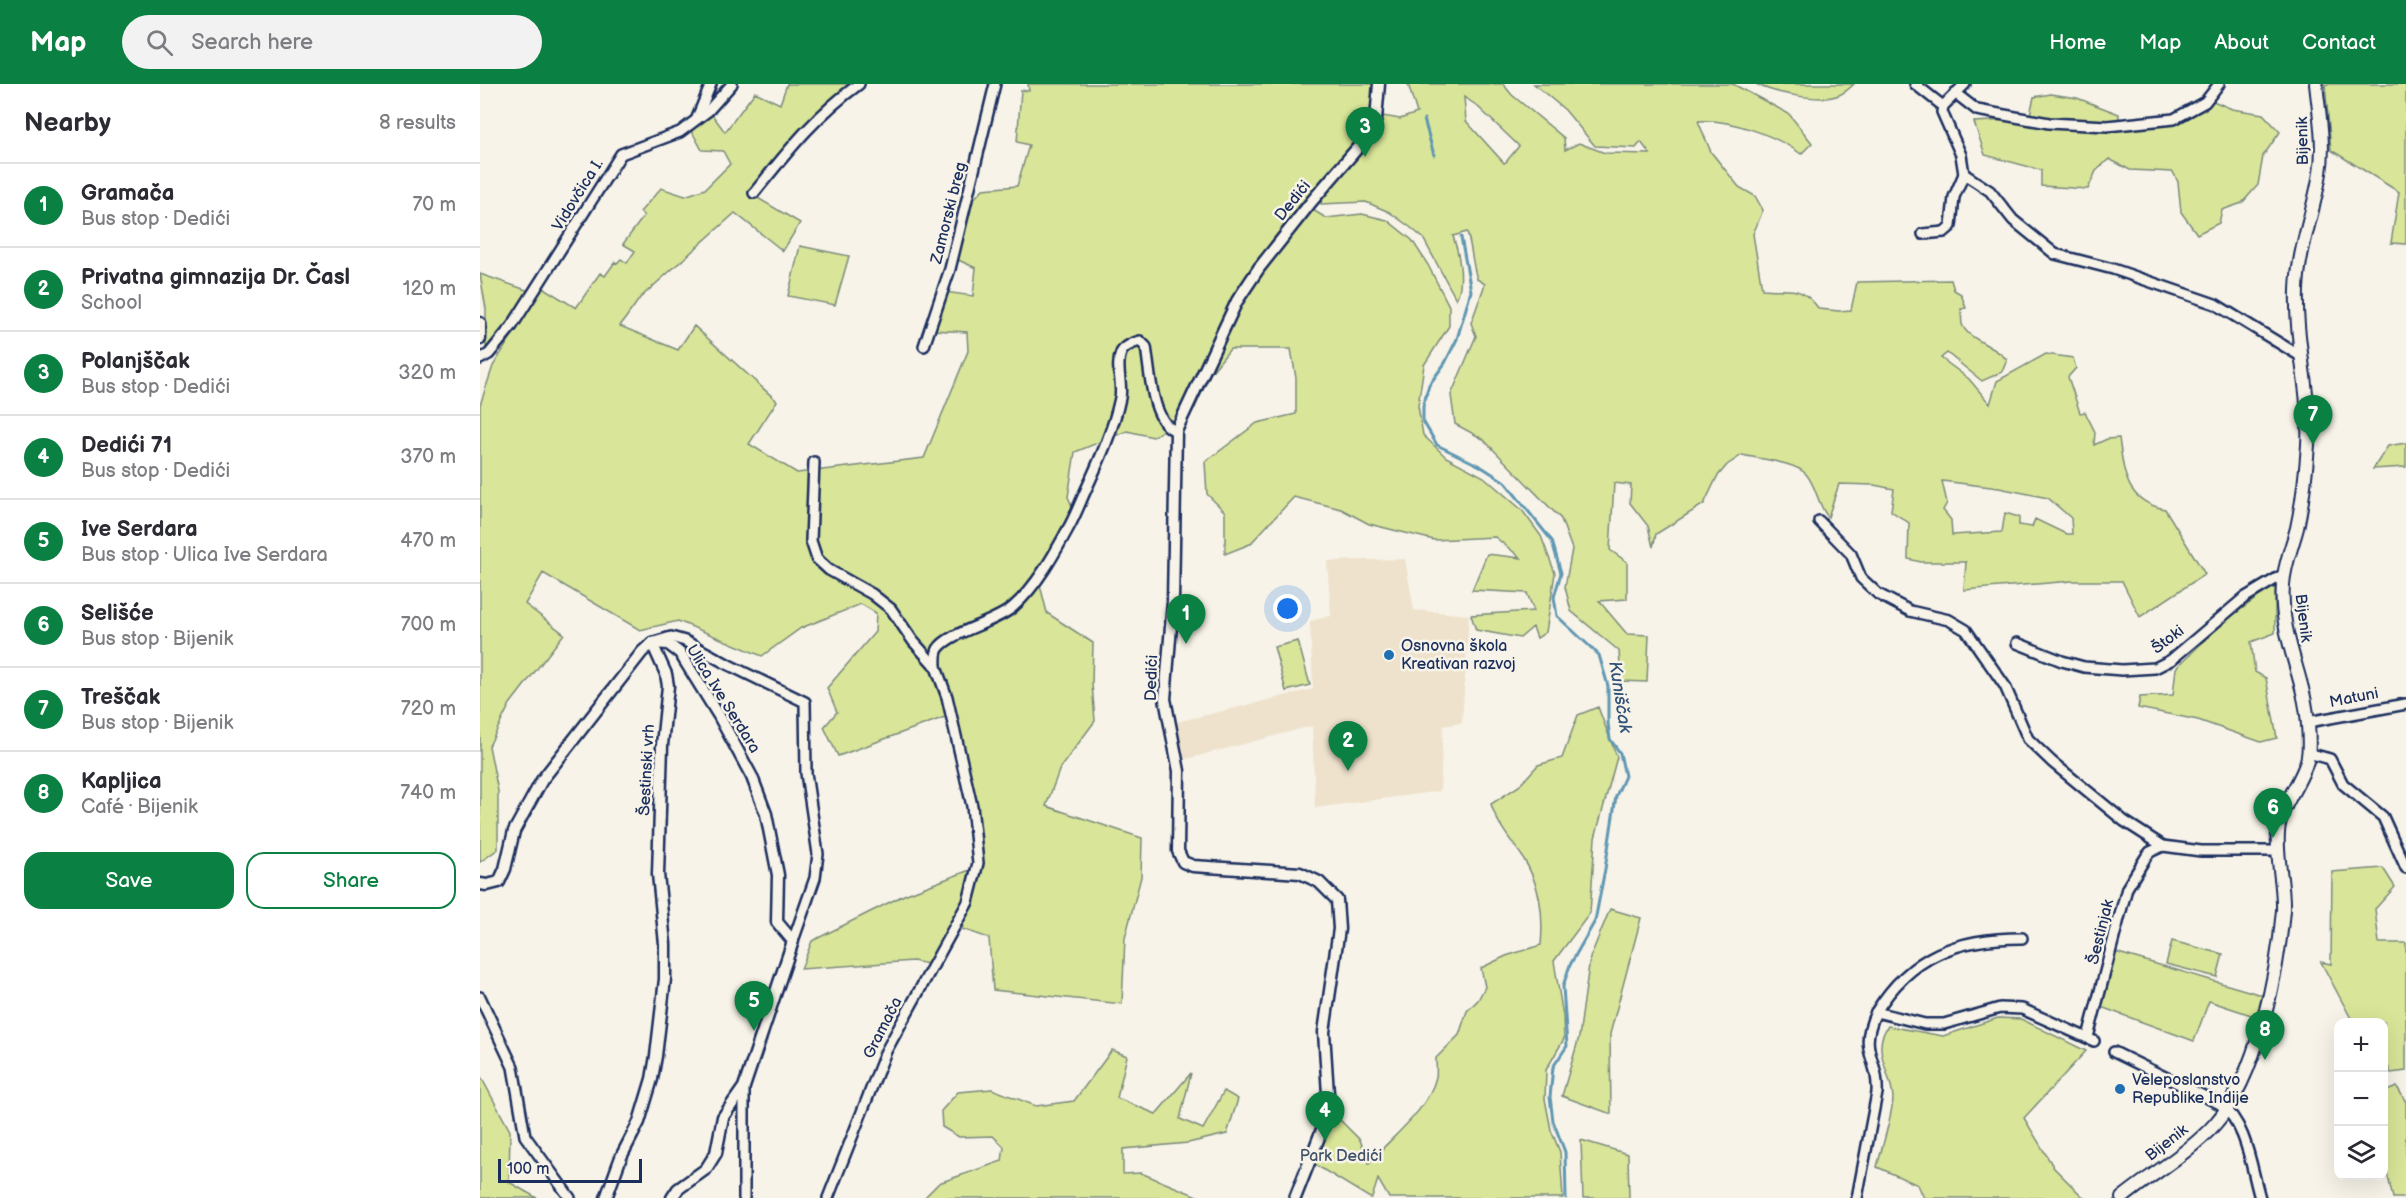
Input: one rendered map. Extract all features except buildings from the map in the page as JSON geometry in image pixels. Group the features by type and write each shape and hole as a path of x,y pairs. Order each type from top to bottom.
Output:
{"main road":[{"name":"Bijenik","path":"2122,1198 2193,1145 2217,1121 2226,1108 2247,1064 2267,1010 2283,909 2279,851 2280,818 2299,780 2308,753 2308,722 2302,687 2284,626 2282,605 2284,574 2296,529 2307,469 2308,411 2296,289 2322,158 2316,84"}],"street":[{"path":"696,121 711,84"},
{"name":"Vidovčica I.","path":"480,359 489,354 512,326 621,154 673,135 696,121 732,84"},
{"path":"754,193 806,129 834,103 860,84"},
{"name":"Zamorski breg","path":"924,346 950,269 995,84"},
{"name":"Dedići","path":"1295,1198 1323,1127 1328,1094 1324,1032 1340,929 1337,900 1319,882 1300,873 1193,866 1183,862 1178,851 1179,771 1165,699 1173,602 1176,431 1237,301 1259,268 1312,201 1372,131 1376,119 1379,84"},
{"path":"1915,84 1943,106"},
{"path":"1923,234 1944,232 1951,226 1954,197 1964,174 1960,155 1942,112 1943,106 1965,84"},
{"path":"1955,93 1977,110 2049,123 2107,126 2174,119 2205,102 2219,84"},
{"path":"1964,174 1990,191 2013,220 2049,250 2215,304 2302,357"},
{"path":"480,323 480,339"},
{"path":"936,667 939,647 950,639 996,619 1013,607 1030,588 1071,524 1103,453 1116,415 1121,392 1119,369 1122,352 1130,344 1140,341 1146,347 1155,400 1168,429 1176,431"},
{"name":"Gramača","path":"814,462 811,541 817,559 829,570 872,594 891,609 913,641 936,667 947,697 972,806 978,863 968,902 886,1051 828,1198"},
{"path":"1819,521 1851,554 1861,578 1878,594 1910,611 1949,620 1966,630 2005,686 2024,734 2034,746 2100,802 2163,846 2200,851 2279,851"},
{"name":"Štoki","path":"2017,643 2084,667 2122,670 2155,668 2171,660 2244,598 2284,574"},
{"name":"Ulica Ive Serdara","path":"652,643 666,638 685,641 805,702 806,773 818,854 815,878 744,1087 723,1118 716,1153 706,1169 678,1189 672,1198"},
{"path":"480,884 499,882 506,869 514,831 542,780 642,652 652,643"},
{"name":"Ulica Ive Serdara","path":"652,643 668,644 680,653 719,716 752,777 766,814 778,875 777,922 793,941"},
{"name":"Šestinski vrh","path":"606,1198 621,1157 639,1122 652,1080 665,979 665,944 658,874 662,745 668,686 666,674 652,643"},
{"name":"Matuni","path":"2308,722 2406,704"},
{"path":"2308,753 2330,759 2347,789 2383,817 2406,868"},
{"name":"Šestinjak","path":"1876,1012 1925,1024 1944,1024 2000,1008 2022,1009 2091,1039 2127,888 2150,852 2163,846"},
{"path":"1857,1198 1876,1093 1876,1076 1867,1047 1867,1038 1876,1012 1898,981 1910,969 1930,957 1953,946 1978,940 2022,938"},
{"path":"480,997 513,1067 525,1136 570,1198"},
{"path":"2115,1052 2226,1108 2239,1128 2260,1198"},
{"name":"Ulica Ive Serdara","path":"744,1087 744,1198"}],"shaded area":[{"name":"Osnovna škola Kreativan razvoj","path":"1405,559 1414,610 1469,615 1462,723 1443,726 1440,791 1315,808 1312,726 1183,760 1177,722 1313,689 1310,621 1331,616 1327,561"}],"green space":[{"path":"787,84 855,84 751,194 800,223 783,251 735,213 640,298 620,326 678,350 694,326 777,401 749,444 797,473 924,458 968,351 967,332 933,330 945,292 973,296 976,268 956,259 970,203 983,189 1017,186 1029,145 1017,142 1021,90 1029,91 1028,84 1375,84 1369,125 1298,207 1313,210 1326,218 1362,214 1387,220 1412,240 1449,306 1449,326 1424,365 1418,406 1423,435 1446,457 1484,477 1522,510 1541,536 1555,573 1546,632 1537,638 1533,627 1520,638 1476,630 1471,615 1534,611 1527,593 1472,590 1487,554 1521,558 1495,537 1434,540 1369,524 1341,509 1294,497 1250,544 1225,554 1225,512 1207,494 1205,462 1257,423 1296,414 1296,378 1291,349 1230,349 1210,374 1195,408 1153,437 1127,431 1075,452 1068,497 1078,519 1036,569 1047,613 1093,643 1092,684 1095,721 1060,768 1046,806 1142,838 1141,877 1125,938 1122,1004 993,990 989,938 962,929 982,865 976,799 956,713 838,756 824,727 837,712 827,688 875,632 876,613 861,604 801,628 762,656 678,621 640,630 543,573 525,604 564,634 510,704 489,746 498,791 498,849 480,862 480,405 493,366 542,287 576,308 600,273 605,276 615,262 621,259 627,263 635,251 623,244 644,216 640,212 661,188 685,196 705,189 730,164 723,151 702,150 690,128 711,113 725,132 755,92 780,104"},
{"path":"1408,84 1503,84 1512,95 1564,138 1565,150 1579,143 1605,153 1650,154 1641,142 1636,148 1595,146 1565,110 1534,84 1733,84 1789,114 1812,143 1801,154 1766,135 1737,125 1698,121 1711,152 1739,187 1755,196 1763,210 1753,234 1762,289 1794,290 1806,295 1819,309 1839,311 1851,310 1857,282 1951,280 1954,290 1961,294 1966,308 1961,309 1962,324 1965,330 2007,360 2002,372 1982,381 1947,353 1941,358 1969,379 1990,404 1997,381 2046,354 2073,358 2076,368 2068,377 2080,413 2085,412 2095,432 2094,445 2107,439 2119,438 2125,474 2134,492 2152,505 2165,509 2205,574 2140,617 2122,581 2072,581 1964,590 1966,562 1921,562 1908,559 1909,523 1891,511 1894,489 1874,485 1839,484 1828,517 1821,507 1810,479 1801,470 1785,464 1742,455 1727,465 1717,477 1704,504 1656,534 1653,547 1648,526 1630,503 1631,485 1614,483 1610,550 1627,562 1627,599 1599,601 1627,634 1649,635 1647,682 1621,681 1619,651 1571,611 1565,587 1572,549 1561,519 1483,439 1455,424 1451,395 1476,336 1471,323 1485,284 1477,279 1467,232 1453,236 1461,277 1456,299 1423,238 1389,212 1366,202 1321,204 1323,194 1330,183 1371,140 1383,116 1400,119 1417,113","holes":["1464,97 1476,105 1519,146 1506,162 1504,163 1466,121","1942,481 1999,488 2048,498 2071,518 2072,534 2066,534 2035,519 2032,527 2019,525 2019,517 2005,513 2002,532 1952,535 1951,520 1943,510 1947,503"]},
{"path":"1756,84 1854,84 1839,95 1821,98 1785,94"},
{"path":"2325,84 2406,84 2406,244 2391,243 2399,192 2331,150"},
{"path":"2051,94 2077,98 2119,114 2118,130 2162,126 2182,121 2211,100 2232,109 2263,114 2280,132 2263,156 2258,185 2242,203 2222,210 2219,223 2197,234 2181,212 2178,182 2173,172 2130,170 2109,159 2096,171 2088,189 2041,186 2041,170 1985,155 1974,122 2029,119 2034,97"},
{"path":"800,246 849,256 835,305 788,296"},
{"path":"480,274 532,292 510,326 486,351 486,309"},
{"path":"2406,443 2406,467 2373,469 2388,446"},
{"path":"2275,585 2275,633 2251,642 2255,672 2266,678 2277,738 2261,742 2198,720 2138,708 2140,697 2173,695 2176,668 2225,621"},
{"path":"1298,641 1310,685 1286,691 1274,647"},
{"name":"Park Dedići","path":"1598,707 1617,757 1595,838 1590,913 1554,961 1563,1016 1564,1039 1546,1070 1545,1099 1551,1130 1560,1152 1563,1198 1389,1198 1378,1179 1372,1198 1370,1198 1314,1164 1329,1130 1333,1113 1360,1140 1369,1163 1408,1123 1432,1089 1436,1077 1436,1058 1459,1035 1467,1011 1478,1000 1485,987 1481,968 1506,956 1541,945 1542,922 1537,888 1522,856 1500,825 1491,804 1519,786 1538,765 1562,758 1578,715"},
{"path":"2383,868 2395,887 2375,909 2379,943 2406,943 2406,1071 2391,1073 2388,1066 2388,1018 2351,1018 2321,962 2331,964 2332,872"},
{"path":"970,870 965,895 928,964 913,961 801,969 812,941 904,895"},
{"path":"1610,909 1641,918 1610,1034 1611,1114 1562,1096 1579,1037 1590,958"},
{"path":"2172,941 2223,954 2217,977 2166,964"},
{"path":"2115,952 2262,995 2257,1017 2209,1001 2194,1041 2101,1007"},
{"path":"1998,1018 2021,1019 2086,1051 2024,1118 2054,1168 2084,1198 1924,1198 1918,1185 1877,1167 1893,1098 1881,1053 1883,1035 1888,1026 1943,1036"},
{"path":"1112,1050 1127,1056 1117,1098 1156,1114 1191,1073 1180,1119 1203,1129 1224,1091 1238,1099 1227,1134 1188,1143 1123,1149 1123,1174 1141,1173 1197,1196 1197,1198 924,1198 939,1183 1002,1161 1004,1147 993,1136 959,1137 942,1127 941,1111 958,1092 992,1089 1036,1106 1074,1101"},
{"path":"480,1075 510,1131 509,1182 537,1198 480,1198"},
{"path":"2397,1087 2406,1102 2406,1198 2393,1198 2388,1177 2388,1090"},
{"path":"1581,1140 1628,1154 1629,1198 1583,1198"}],"waterway":[{"name":"Kuniščak","path":"1424,119 1434,155"},
{"name":"Kuniščak","path":"1461,237 1471,291 1457,339 1445,363 1429,385 1423,406 1423,421 1437,445 1480,466 1505,482 1552,541 1561,573 1554,597 1557,616 1599,655 1608,686 1610,739 1620,753 1625,776 1616,796 1595,921 1570,965 1563,986 1567,1046 1553,1067 1550,1097 1553,1121 1565,1152 1566,1198"}],"place":[{"name":"Polanjščak","path":"1365,157"},
{"name":"Treščak","path":"2313,445"},
{"name":"Gramača","path":"1186,644"},
{"name":"Osnovna škola Kreativan razvoj","path":"1389,655"},
{"name":"Privatna gimnazija Dr. Časl","path":"1348,771"},
{"name":"Selišće","path":"2273,838"},
{"name":"Ive Serdara","path":"754,1031"},
{"name":"Kapljica","path":"2265,1060"},
{"name":"Veleposlanstvo Republike Indije","path":"2120,1089"},
{"name":"Dedići 71","path":"1325,1141"}]}
